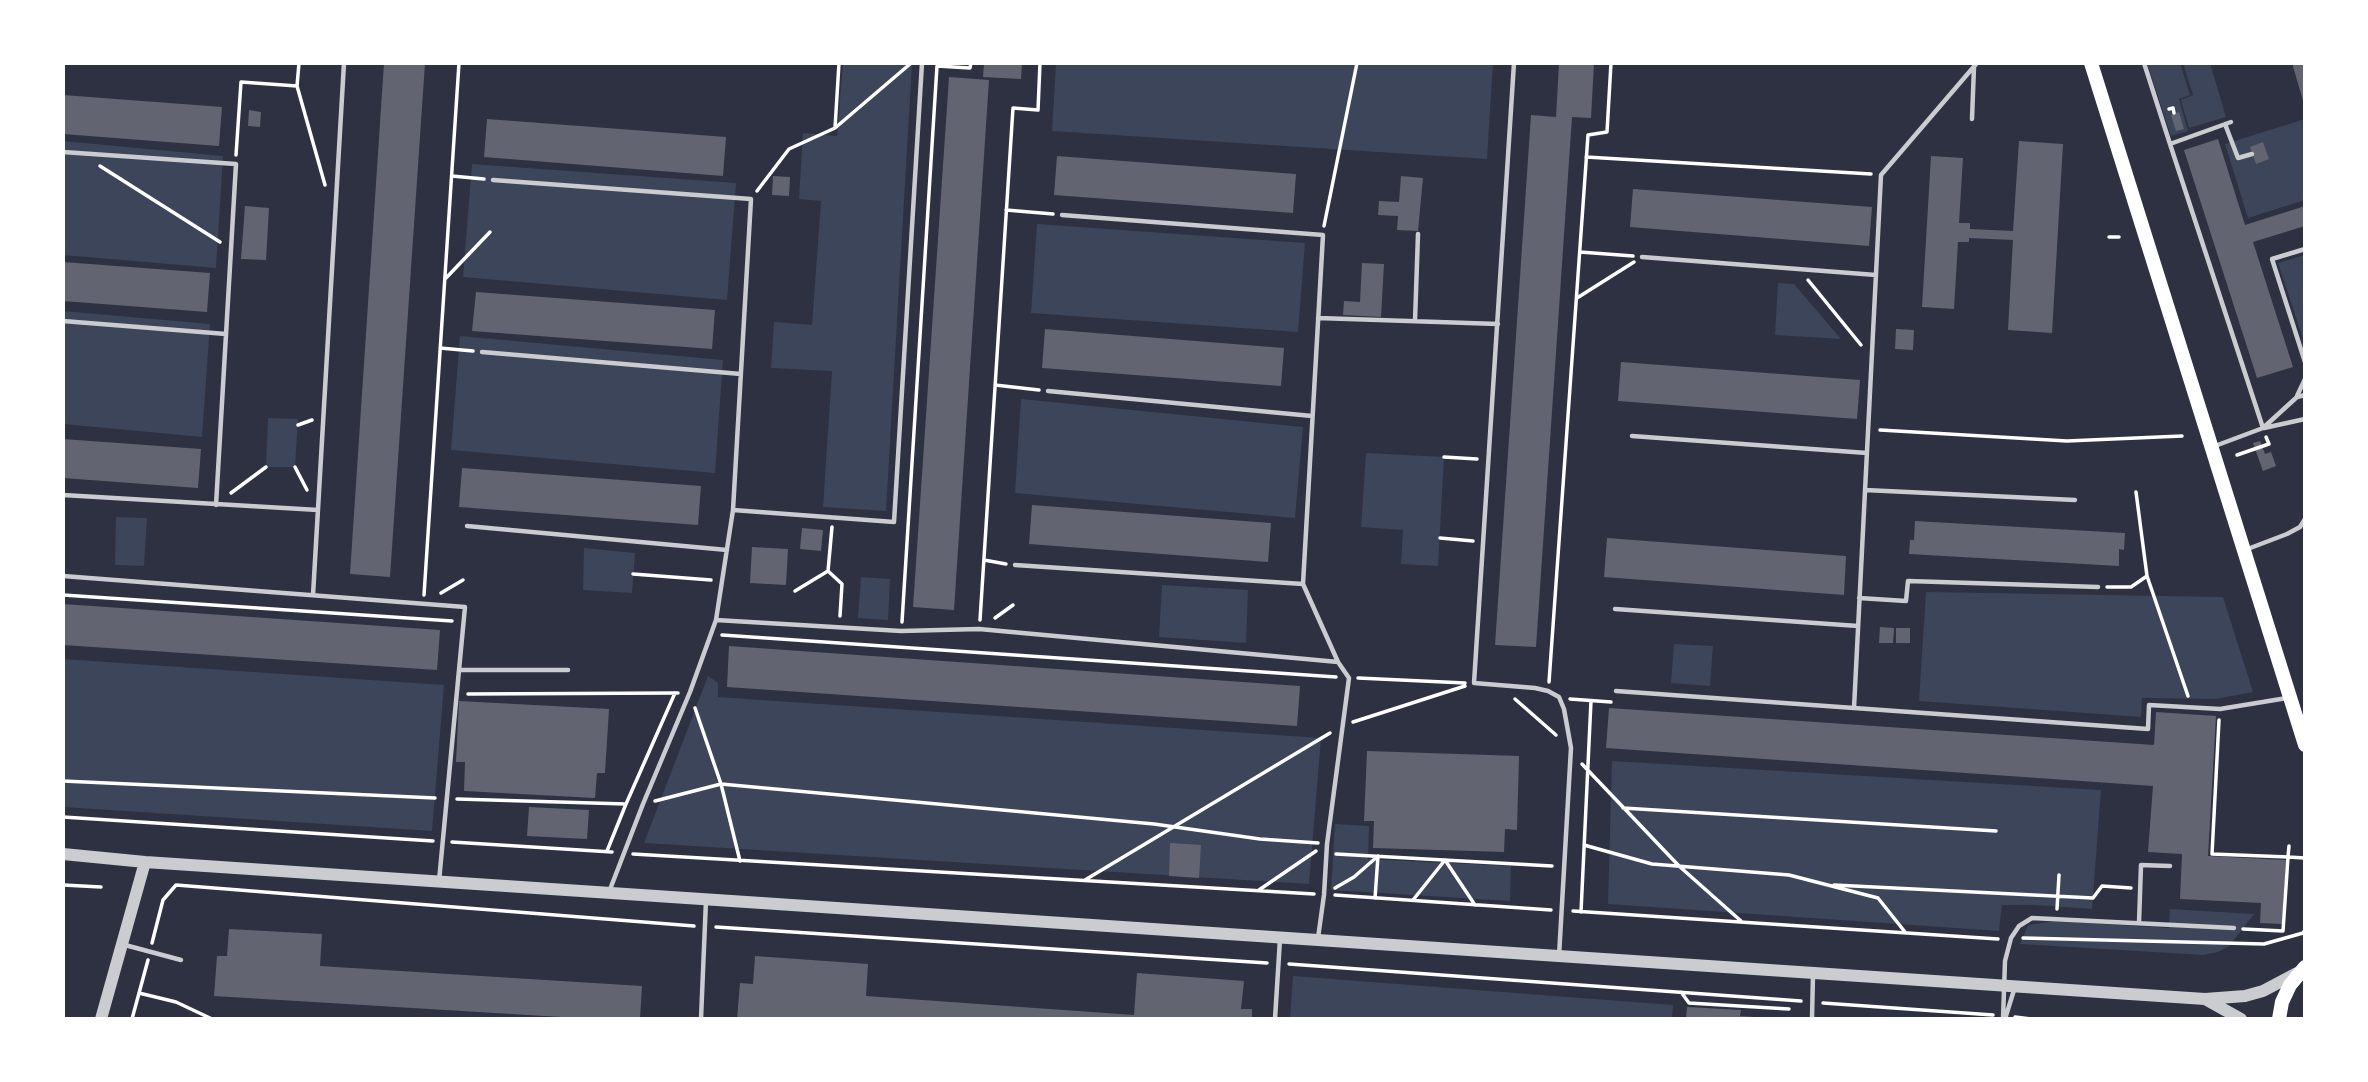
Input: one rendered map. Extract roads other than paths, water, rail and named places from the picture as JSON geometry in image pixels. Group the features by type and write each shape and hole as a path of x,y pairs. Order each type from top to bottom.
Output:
{"main road":[{"path":"2091,63 2305,745"},
{"path":"2279,1019 2281,1002 2290,985 2305,967"}],"street":[{"path":"63,854 439,882 2205,999 2245,996 2263,991 2305,967"},
{"path":"101,1019 145,862"},
{"path":"2205,999 2241,1019"}],"lane":[{"path":"313,595 344,63"},
{"path":"733,510 894,522 922,63"},
{"path":"1514,63 1474,683 1548,691 1559,697 1564,709 1571,748 1559,956"},
{"path":"2144,63 2263,428"},
{"path":"1972,119 1975,64"},
{"path":"1854,709 1881,175 1975,64"},
{"path":"2170,144 2228,123 2238,158 2252,154"},
{"path":"63,152 236,164 216,505"},
{"path":"493,180 751,199 733,510 716,620 609,893"},
{"path":"1062,215 1322,235 1303,584 1338,662 1349,678 1341,726 1317,940"},
{"path":"1415,321 1418,234"},
{"path":"2305,249 2272,259 2305,362"},
{"path":"1642,257 1876,275"},
{"path":"1318,317 1498,324"},
{"path":"63,321 226,334"},
{"path":"482,352 741,374"},
{"path":"2263,428 2297,397 2305,379"},
{"path":"1048,391 1312,416"},
{"path":"2297,397 2305,396"},
{"path":"2211,448 2263,428 2305,419"},
{"path":"1632,436 1867,453"},
{"path":"1865,490 2075,500"},
{"path":"63,495 318,510"},
{"path":"2244,551 2302,526 2305,519"},
{"path":"467,526 727,550"},
{"path":"1015,565 1303,584"},
{"path":"63,576 465,607 439,882"},
{"path":"1859,598 1906,601 1908,581 2098,587"},
{"path":"1615,609 1858,626"},
{"path":"716,620 901,631 979,629 1338,662"},
{"path":"459,670 568,670"},
{"path":"1616,691 2148,729 2150,705 2220,709 2290,697"},
{"path":"2139,923 2141,865 2170,866"},
{"path":"701,1019 706,899"},
{"path":"2004,1019 2009,986 2005,961 2011,938 2019,926 2032,918 2234,928"},
{"path":"1275,1019 1280,938"},
{"path":"122,944 181,960"},
{"path":"1812,1019 1814,973"},
{"path":"2004,1019 2009,986"}]}
